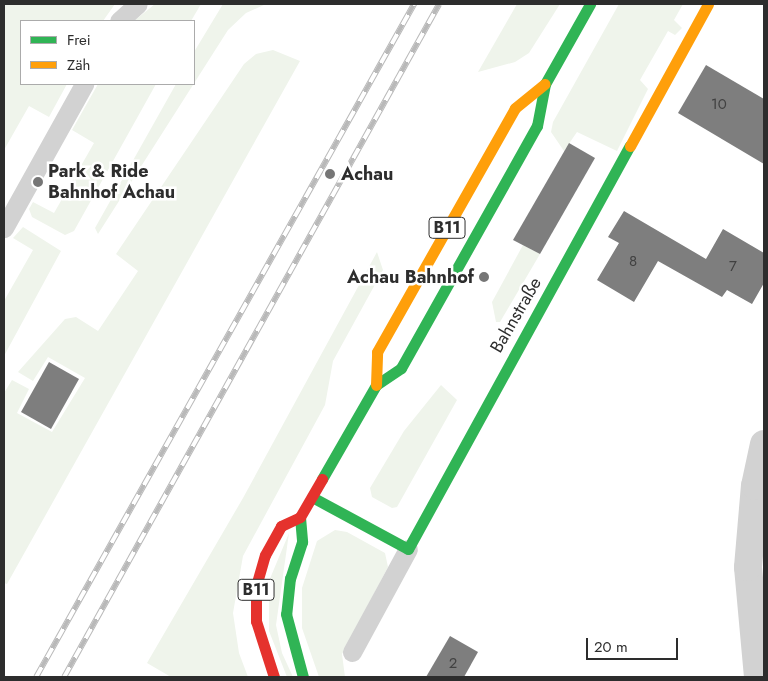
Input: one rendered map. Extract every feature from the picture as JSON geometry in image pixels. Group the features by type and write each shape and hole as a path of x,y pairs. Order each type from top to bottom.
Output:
{"main road":[{"name":"B11","path":"274,677 259,639 256,586 265,555 282,526 300,517 376,385 401,368 537,126 545,84 590,4"},
{"name":"Bahnstraße","path":"408,549 708,4"},
{"name":"B11","path":"376,385 377,352 515,108 545,84"},
{"path":"312,497 408,549"},
{"name":"B11","path":"300,517 302,542 290,578 286,614 303,677"}],"street":[{"path":"758,677 748,567 755,486 764,444"}],"lane":[{"path":"120,20 138,4"},
{"path":"4,228 83,85"},
{"path":"352,652 408,549"}],"shaded area":[{"path":"4,4 115,4 104,20 20,20 20,85 66,85 49,117 29,106 4,150"},
{"path":"155,4 201,4 192,20 135,20"},
{"path":"223,4 266,4 246,13 228,30 195,81 195,50"},
{"path":"517,4 560,4 529,53 515,62 478,72"},
{"path":"619,4 683,4 674,20 682,28 675,35 668,31 640,80 648,89 617,151 577,132 564,151 551,132 553,122"},
{"path":"273,50 300,61 7,584 4,583 4,393 12,380 29,389 17,413 52,432 85,378 48,357 33,381 18,372 65,319 76,317 98,331 138,271 116,254 244,64 256,54"},
{"path":"97,85 155,85 74,231 65,235 32,217 29,209 33,202 54,213 94,143 72,130"},
{"path":"175,85 193,85 98,234 95,228"},
{"path":"23,227 61,251 4,356 4,301 33,250 13,238"},
{"path":"523,245 540,254 500,322 496,322 492,302"},
{"path":"377,252 383,270 333,361 325,405 243,556 233,613 239,653 248,677 171,677 147,663 243,498"},
{"path":"441,385 457,400 397,507 392,508 372,497 370,488 404,431"},
{"path":"335,530 347,532 385,553 388,567 342,654 345,677 319,677 302,628 302,588 317,541"},
{"path":"289,533 276,625 282,653 293,677 287,677 269,631 269,581"}],"building":[{"path":"706,65 764,99 764,164 678,113"},
{"path":"569,143 595,158 540,254 513,240"},
{"path":"624,211 706,259 723,229 764,253 764,283 752,304 727,290 722,297 658,261 634,302 597,280 619,243 608,237"},
{"path":"49,362 79,379 51,429 21,412"},
{"path":"450,636 478,652 464,677 426,677"}],"railway":[{"path":"36,677 414,4"},
{"path":"64,677 439,4"}],"traffic: fast":[{"path":"322,479 376,385 401,368 537,126 545,84 590,4"},
{"path":"312,497 408,549 630,146"},
{"path":"300,517 302,542 290,578 286,614 303,677"}],"traffic: slow":[{"path":"630,146 708,4"},
{"path":"376,385 377,352 515,108 545,84"}],"traffic: jam":[{"path":"274,677 256,621 256,586 265,555 281,526 300,517 322,479"}],"place":[{"name":"Achau","path":"330,174"},
{"name":"Park & Ride Bahnhof Achau","path":"38,182"},
{"name":"Achau Bahnhof","path":"484,277"}]}
